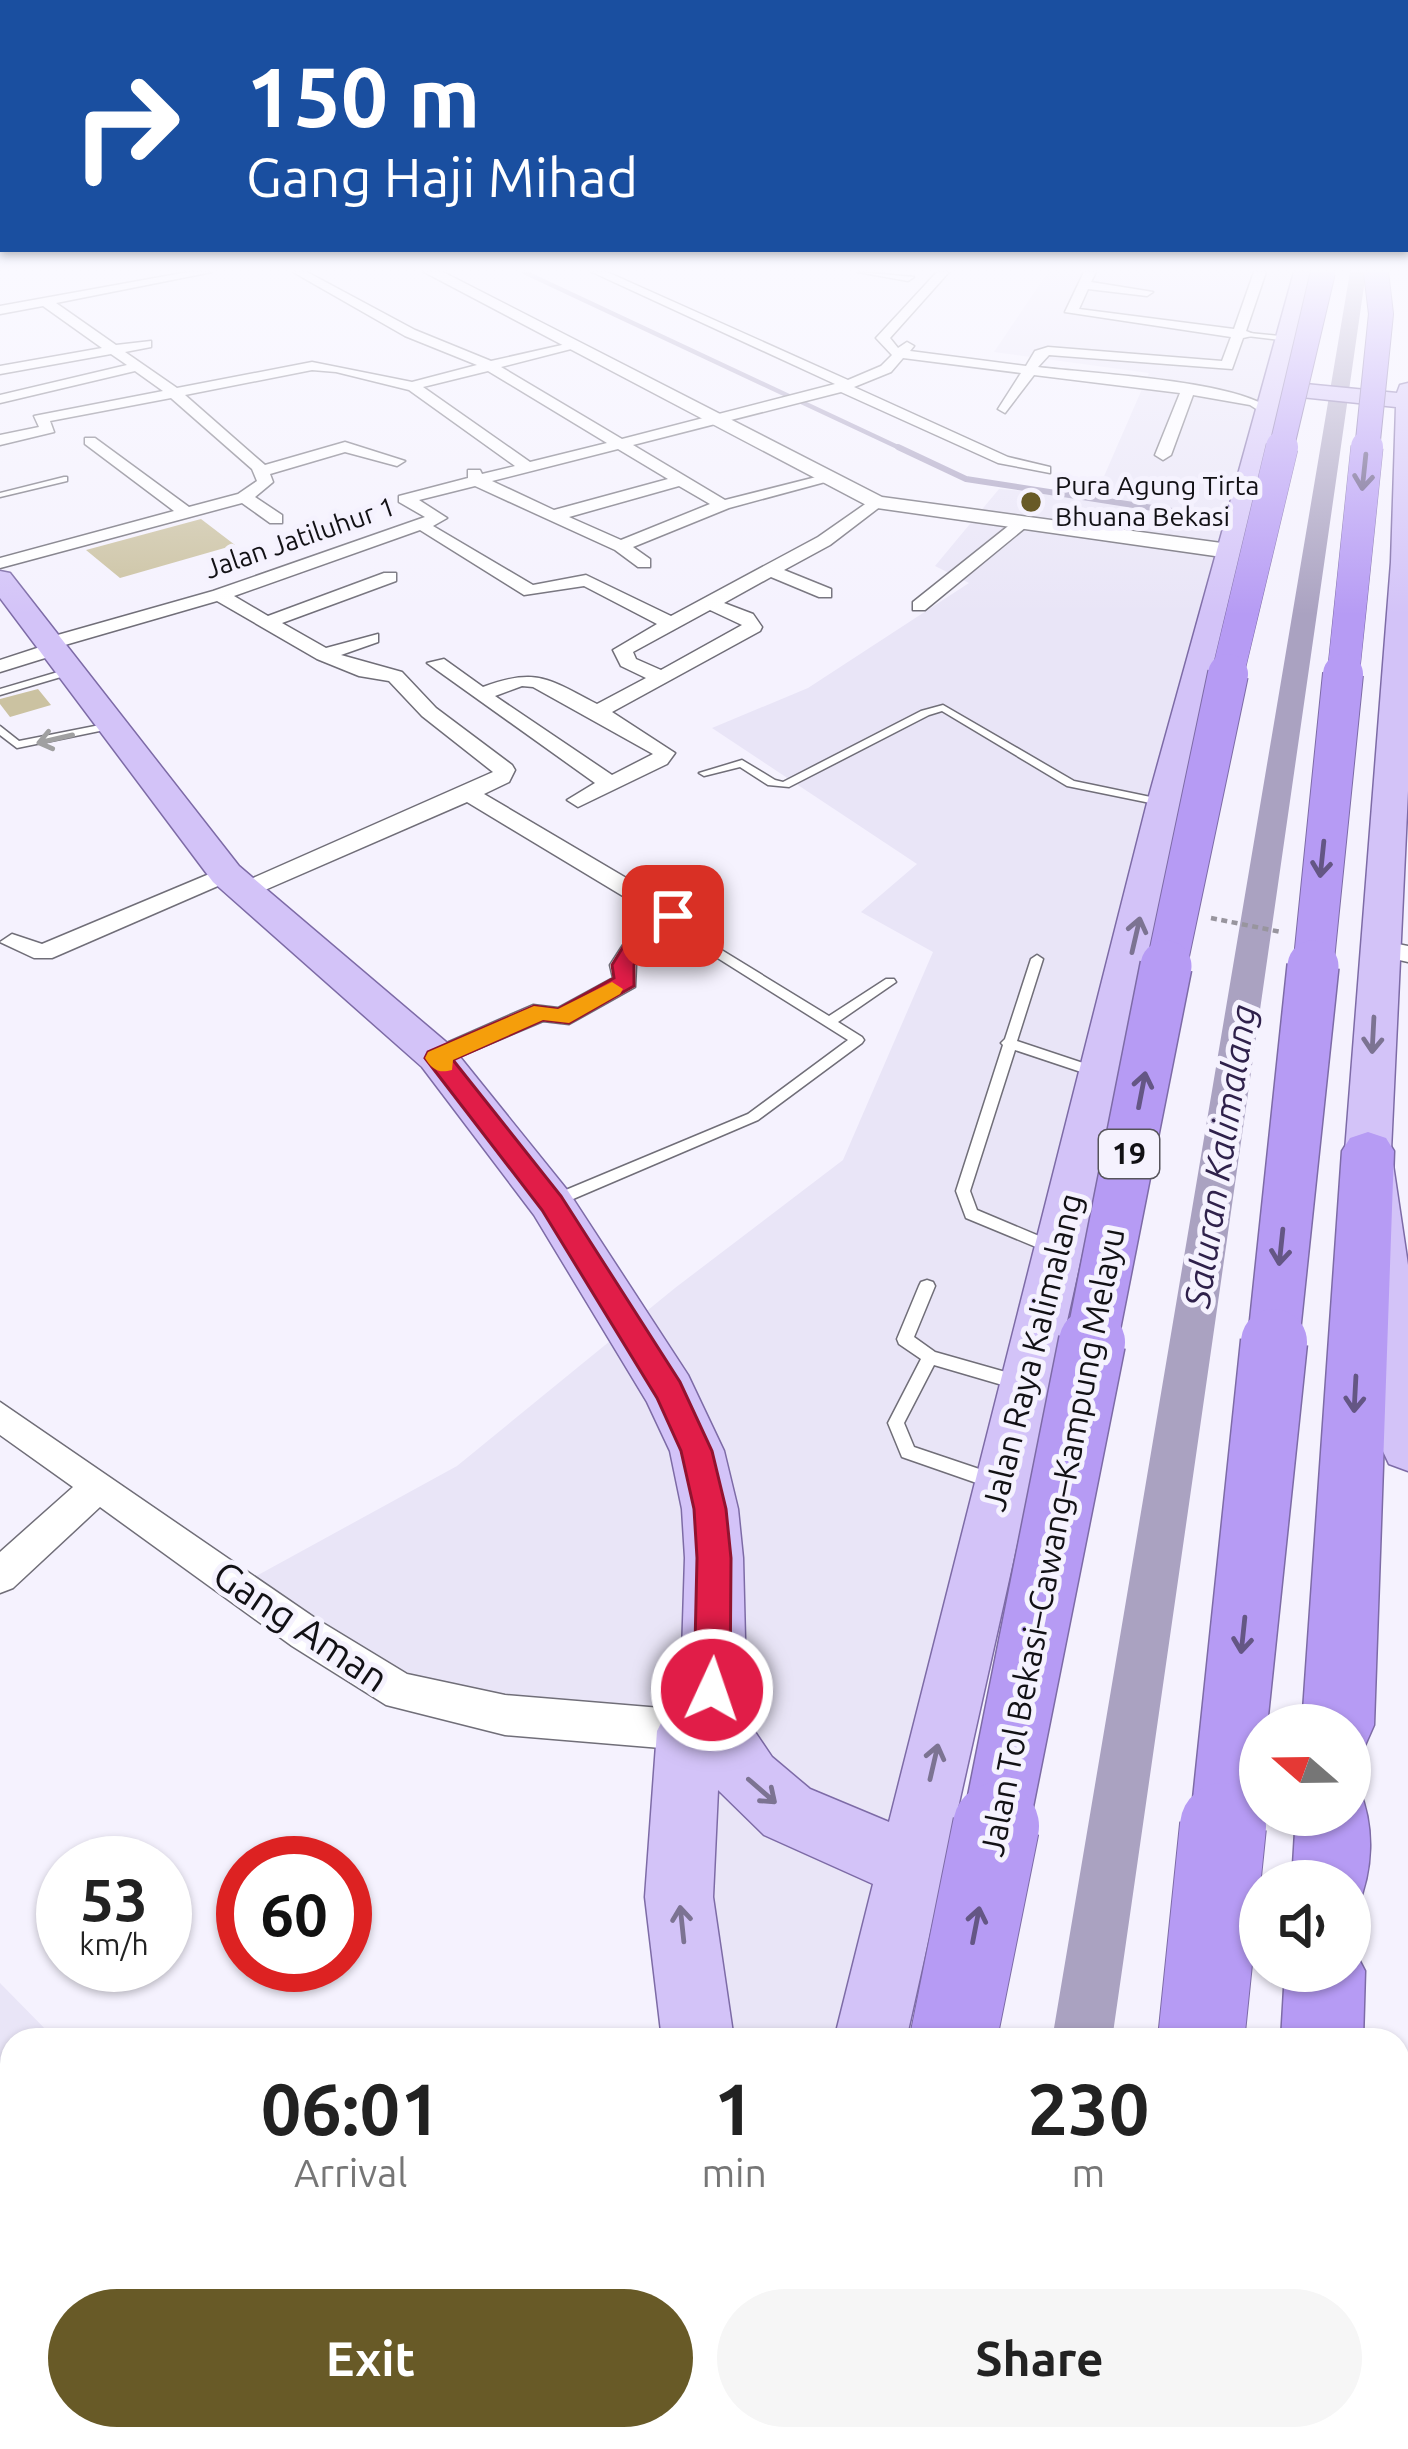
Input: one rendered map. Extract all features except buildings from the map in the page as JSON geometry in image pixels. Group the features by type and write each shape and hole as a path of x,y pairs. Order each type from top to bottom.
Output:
{"highway":[{"name":"Jalan Tol Bekasi–Cawang–Kampung Melayu","path":"955,2028 1205,771 1296,386"},
{"path":"1202,2028 1373,386"},
{"path":"1339,1704 1368,1151"},
{"path":"1323,2028 1324,1992"}],"main road":[{"name":"Jalan Raya Kalimalang","path":"873,2028 1165,803 1229,551 1285,386"},
{"path":"1284,398 1407,399 1393,951 1368,1151 1408,1447"},
{"path":"0,579 235,882 437,1058 551,1203 669,1391 697,1451 710,1509 714,1558 706,1718 679,1897 696,2028"},
{"path":"706,1718 749,1780 787,1812 910,1865"}],"street":[{"path":"0,399 54,386"},
{"path":"0,563 244,496 262,487 262,471 164,386"},
{"path":"0,440 49,429 40,419 203,386"},
{"path":"412,386 526,467"},
{"path":"524,386 724,505"},
{"path":"652,386 877,503 1229,551"},
{"name":"Jalan Jatiluhur 1","path":"0,666 55,655 439,518 405,499 844,386"},
{"path":"846,386 1003,460 1044,470"},
{"path":"1005,409 1020,386"},
{"path":"1165,386 1244,398 1284,398"},
{"path":"1192,386 1284,398"},
{"path":"1163,455 1189,390"},
{"path":"90,441 186,512"},
{"path":"486,441 474,466 476,480 621,546 644,563"},
{"path":"262,471 345,446 398,461"},
{"path":"621,546 724,505 832,478"},
{"path":"553,516 682,480"},
{"path":"244,496 276,519"},
{"path":"663,678 628,662 621,653 772,571 877,503"},
{"path":"920,606 1022,523"},
{"path":"427,529 530,591 586,580 670,623"},
{"path":"772,571 825,593"},
{"path":"263,624 389,577"},
{"path":"4,939 43,953 468,794 501,777 504,770 428,712 395,676 366,672 325,655 219,595"},
{"path":"598,712 753,627 746,618 708,603"},
{"path":"325,655 371,638"},
{"path":"437,663 611,784"},
{"path":"481,695 532,680 598,712 664,753 660,760 578,800"},
{"path":"468,794 669,918"},
{"path":"437,1058 542,1011 560,1018 626,981 623,965 638,939 698,898"},
{"name":"Gang Aman","path":"0,1416 305,1634 400,1692 505,1714 706,1718"},
{"path":"0,1576 99,1486"}],"lane":[{"path":"0,495 64,479"},
{"path":"0,692 55,655"},
{"path":"704,772 734,762 785,785 925,713 944,708 1071,784 1165,803"},
{"path":"0,729 17,746 115,725"},
{"path":"551,1203 753,1117 857,1040 669,918"},
{"path":"1036,959 963,1191 971,1214 1057,1249"},
{"path":"829,1022 890,982"},
{"path":"1007,1043 1103,1075"},
{"path":"927,1286 905,1339 930,1357 1023,1384"},
{"path":"930,1357 896,1423 908,1452 1000,1483"}],"path":[{"path":"1198,916 1292,934"}],"shaded area":[{"path":"1143,386 1275,386 873,2028 698,2028 688,1731 400,1692 238,1586 457,1466 675,1288 843,1160 933,952 861,912 917,864 712,728 808,688 969,583 935,566 999,489 1095,497"},
{"path":"0,1983 44,2028 0,2028"}],"waterway":[{"path":"768,386 904,450"},
{"name":"Saluran Kalimalang","path":"1084,2028 1340,386"},
{"path":"898,447 966,479 1198,515"}],"slow traffic":[{"path":"443,1065 437,1058 542,1011 560,1018 612,989"}],"place":[{"name":"Pura Agung Tirta Bhuana Bekasi","path":"1031,502"}],"route":[{"path":"673,916 638,939 637,948 623,965 626,981 560,1018 542,1011 437,1058 551,1203 669,1391 697,1451 710,1509 714,1558 712,1690"}]}
